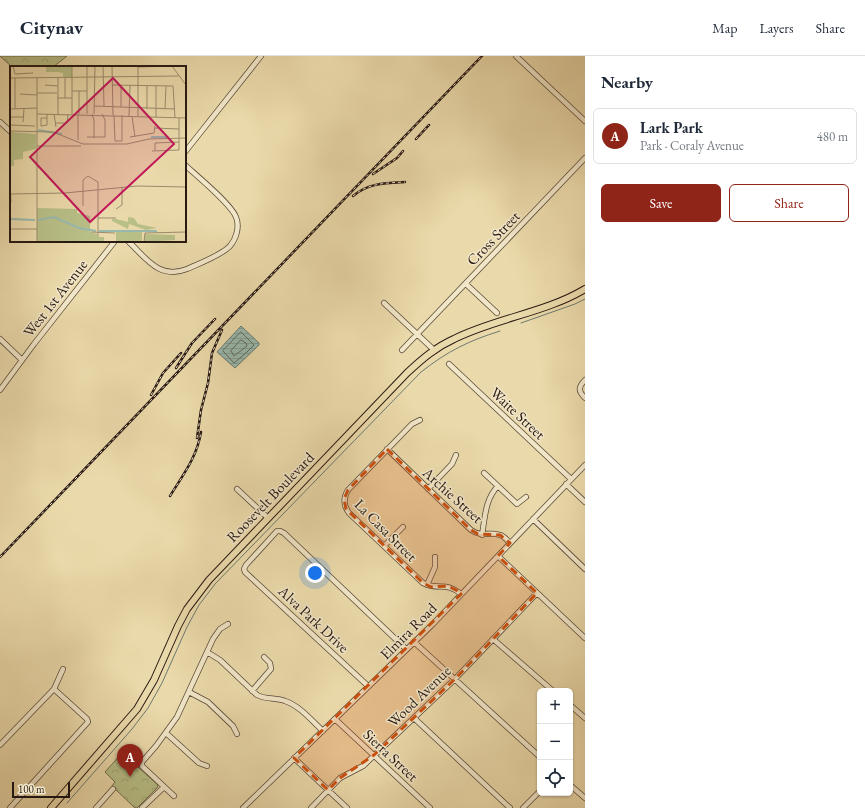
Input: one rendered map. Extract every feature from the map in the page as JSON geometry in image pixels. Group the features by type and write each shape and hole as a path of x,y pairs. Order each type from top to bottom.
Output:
{"main road":[{"name":"Roosevelt Boulevard","path":"51,808 137,709 154,680 187,608 197,594 407,373 434,350 454,339 471,331 560,301 585,289"}],"street":[{"path":"186,151 261,56"},
{"path":"516,56 585,121"},
{"path":"0,122 10,131"},
{"name":"Cross Street","path":"402,350 585,158"},
{"path":"129,242 153,265 164,272 170,273 180,272 187,269 229,247 237,232 238,223 236,216 232,210 186,166"},
{"name":"West 1st Avenue","path":"0,390 114,242"},
{"path":"466,284 498,313"},
{"path":"384,303 434,350"},
{"path":"0,339 22,360"},
{"name":"Waite Street","path":"449,364 571,479"},
{"path":"585,380 579,389 585,398"},
{"name":"La Casa Street","path":"420,420 412,424 348,490 344,499 346,509 349,513 420,581 427,585 435,567 436,557"},
{"name":"Archie Street","path":"387,450 472,530 482,535 500,535 510,543"},
{"path":"428,489 452,464 456,455"},
{"name":"Elmira Road","path":"243,808 414,642 585,465"},
{"path":"484,473 517,504 526,497"},
{"path":"566,484 585,502"},
{"path":"482,535 486,507 492,492 498,486"},
{"path":"238,489 268,518"},
{"path":"533,519 585,569"},
{"path":"384,546 403,527"},
{"name":"Alva Park Drive","path":"368,686 246,573 244,569 246,565 278,532 280,531 284,533 406,649"},
{"path":"498,556 585,638"},
{"path":"427,585 436,587 448,586 456,589 461,594"},
{"name":"Wood Avenue","path":"311,808 340,778 363,766 455,679 537,593"},
{"path":"174,796 141,764 177,717 216,634 220,629 228,624"},
{"path":"493,639 550,688"},
{"path":"414,642 537,755"},
{"path":"207,652 220,660 252,690 262,697 277,698 293,704 322,731"},
{"path":"252,690 271,669 270,663 264,657"},
{"path":"0,745 54,689 63,669"},
{"path":"10,808 87,722 87,719 54,689"},
{"path":"189,692 208,702 234,726 237,734"},
{"path":"573,708 585,718"},
{"path":"414,718 510,808"},
{"name":"Sierra Street","path":"335,719 430,808"},
{"path":"166,733 199,763 208,766"},
{"path":"294,758 347,808"},
{"path":"142,808 164,786"},
{"path":"573,788 585,798"},
{"path":"96,808 113,789"},
{"path":"523,808 537,793"}],"highlighted area":[{"path":"387,449 471,530 478,534 500,535 510,543 498,556 537,593 455,679 374,755 340,778 328,790 294,758 462,593 448,586 431,587 423,583 346,509 344,499 348,490"}],"green space":[{"path":"0,56 67,56 54,66 11,66"},
{"path":"122,753 137,764 138,767 158,785 157,788 137,808 135,808 112,786 115,782 105,772"}],"water":[{"path":"241,326 259,343 259,345 235,368 217,352"}],"waterway":[{"path":"521,323 585,299"},
{"path":"67,803 132,729 148,708 162,683 187,627 199,605 215,584 421,372 440,358 459,347 500,331"}],"railway":[{"path":"0,557 482,56"},
{"path":"416,139 429,125"},
{"path":"373,174 397,158 403,151"},
{"path":"353,196 371,186 384,183 405,182"},
{"path":"176,368 192,343 215,319"},
{"path":"197,438 201,410 208,383 212,353 222,330"},
{"path":"151,395 163,373 181,353"},
{"path":"170,496 193,458 201,432"}],"place":[{"name":"Lark Park","path":"130,777"}]}
